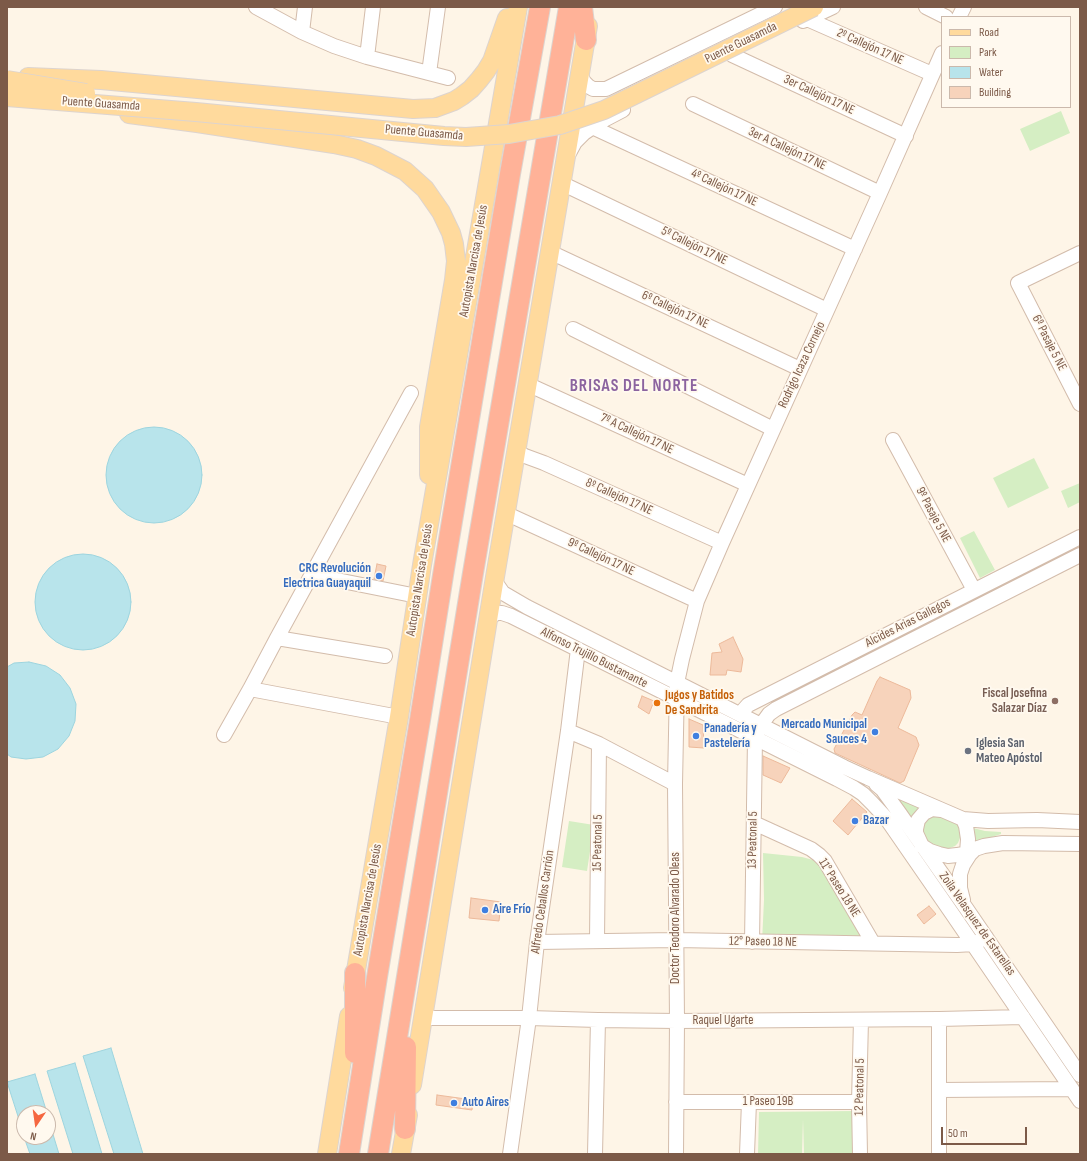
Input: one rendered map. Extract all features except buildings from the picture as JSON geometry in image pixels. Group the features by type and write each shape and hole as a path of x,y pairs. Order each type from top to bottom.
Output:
{"highway":[{"name":"Autopista Narcisa de Jesús","path":"349,1154 444,569 510,174 540,7"},
{"path":"378,1154 475,558 570,7"},
{"path":"582,7 586,40"},
{"path":"355,973 355,1121"},
{"path":"405,1129 406,981"}],"main road":[{"path":"7,77 101,80 413,109 435,108 462,96 471,89 486,71 492,61 511,7"},
{"name":"Autopista Narcisa de Jesús","path":"327,1154 355,973 399,717 417,596 518,7"},
{"path":"401,1154 494,577 591,7"},
{"name":"Puente Guasamda","path":"7,80 100,95 460,130 507,127 557,118 596,105 805,11"},
{"name":"Puente Guasamda","path":"7,98 196,112 444,136 466,137 509,134 560,125 604,110 805,11"},
{"path":"7,98 189,122 334,144 357,149 376,156 405,171 425,190 441,212 451,233 456,261 429,428 430,522"}],"street":[{"path":"256,7 302,32 334,46 448,78"},
{"path":"302,32 305,7"},
{"path":"367,56 373,7"},
{"path":"429,73 438,7"},
{"path":"580,74 584,82 593,89 606,89 775,7"},
{"path":"565,161 575,142 584,133 602,121 732,54 805,11 833,7"},
{"path":"926,7 944,16"},
{"path":"960,16 964,7"},
{"name":"2º Callejón 17 NE","path":"805,11 932,74"},
{"name":"3er Callejón 17 NE","path":"732,54 906,136"},
{"name":"Rodrigo Icaza Cornejo","path":"677,683 697,601 941,55"},
{"name":"3er A Callejón 17 NE","path":"693,104 880,193"},
{"name":"4º Callejón 17 NE","path":"592,127 855,249"},
{"name":"5º Callejón 17 NE","path":"561,182 827,310"},
{"name":"6º Callejón 17 NE","path":"550,252 800,369"},
{"name":"6º Pasaje 5 NE","path":"1080,253 1018,283 1080,404"},
{"path":"573,329 773,429"},
{"name":"7º A Callejón 17 NE","path":"527,384 748,485"},
{"path":"224,735 411,393"},
{"name":"9º Pasaje 5 NE","path":"893,440 974,590"},
{"name":"8º Callejón 17 NE","path":"516,451 722,543"},
{"name":"9º Callejón 17 NE","path":"505,513 697,601"},
{"name":"Alcides Arias Gallegos","path":"740,714 748,705 1080,537"},
{"name":"Alcides Arias Gallegos","path":"755,738 772,711 1080,555"},
{"path":"312,575 417,596"},
{"name":"Alfonso Trujillo Bustamante","path":"494,577 503,593 527,607 868,778"},
{"name":"Alfonso Trujillo Bustamante","path":"488,620 493,615 502,613 578,649 676,700 854,788 872,803 886,818"},
{"path":"277,638 385,656"},
{"name":"Alfredo Ceballos Carrión","path":"510,1154 529,1018 537,942 568,731 578,649"},
{"name":"Doctor Teodoro Alvarado Oleas","path":"676,1154 677,1021 675,784 677,683"},
{"path":"250,689 399,717"},
{"path":"568,731 599,744 675,784"},
{"name":"13 Peatonal 5","path":"752,942 755,738"},
{"name":"15 Peatonal 5","path":"597,941 599,744"},
{"path":"868,778 963,819 988,821 1037,820 1080,822"},
{"name":"Zoila Velasquez de Estarellas","path":"868,778 882,789 966,908 1080,1075"},
{"path":"941,810 932,809 924,813 918,820 916,829 916,833 922,846 939,854 968,856 990,844 1003,843 1080,844"},
{"name":"Zoila Velasquez de Estarellas","path":"886,818 974,944 1080,1101"},
{"path":"963,819 966,826 968,839 968,856 960,874 960,888 966,908"},
{"name":"11° Paseo 18 NE","path":"754,823 812,849 819,855 825,862 873,944"},
{"path":"974,944 986,937"},
{"name":"12° Paseo 18 NE","path":"537,942 676,940 873,944 974,944"},
{"name":"Raquel Ugarte","path":"422,1018 529,1018 677,1021 1023,1017"},
{"path":"938,1154 939,1019"},
{"path":"595,1154 598,1020"},
{"name":"12 Peatonal 5","path":"860,1154 859,1102 861,1020"},
{"path":"939,1090 1072,1089"},
{"name":"1 Paseo 19B","path":"676,1102 859,1102"},
{"path":"747,1154 749,1102"}],"green space":[{"path":"1061,111 1070,133 1030,151 1020,129"},
{"path":"1034,458 1049,488 1008,508 993,478"},
{"path":"1080,483 1080,502 1068,508 1061,491"},
{"path":"974,531 995,570 980,578 960,538"},
{"path":"900,796 923,807 917,810 912,821 897,799"},
{"path":"934,814 957,824 960,829 960,838 955,846 945,850 932,847 923,838 924,821"},
{"path":"569,821 594,825 587,871 562,867"},
{"path":"973,828 985,831 1001,832 1001,834 975,845"},
{"path":"763,853 802,857 817,861 866,940 762,942 764,900"},
{"path":"855,1111 854,1154 804,1154 803,1119 802,1154 758,1154 759,1112"}],"water":[{"path":"145,427 163,427 173,430 181,435 194,448 199,456 202,466 202,484 199,494 188,509 181,515 173,520 163,523 145,523 135,520 127,515 114,502 109,494 106,484 106,466 109,456 114,448 127,435 135,430"},
{"path":"74,554 92,554 102,557 110,562 123,575 128,583 131,593 131,611 128,621 117,636 110,642 102,647 92,650 74,650 64,647 56,642 43,629 38,621 35,611 35,593 38,583 43,575 56,562 64,557"},
{"path":"29,662 46,666 60,675 70,688 76,704 75,721 69,736 58,749 43,757 26,759 11,757 7,754 7,667 14,663"},
{"path":"111,1048 143,1154 114,1154 83,1056"},
{"path":"75,1063 102,1154 73,1154 47,1071"},
{"path":"35,1074 45,1105 16,1105 16,1110 7,1082"},
{"path":"56,1144 59,1154 30,1154 27,1145"}],"place":[{"name":"CRC Revolución Electrica Guayaquil","path":"379,576"},
{"name":"Fiscal Josefina Salazar Díaz","path":"1055,701"},
{"name":"Jugos y Batidos De Sandrita","path":"657,703"},
{"name":"Mercado Municipal Sauces 4","path":"875,732"},
{"name":"Panadería y Pastelería","path":"696,736"},
{"name":"Iglesia San Mateo Apóstol","path":"968,751"},
{"name":"Bazar","path":"855,821"},
{"name":"Aire Frío","path":"485,910"},
{"name":"Auto Aires","path":"454,1103"}],"district":[{"name":"BRISAS DEL NORTE","path":"634,387"}]}
